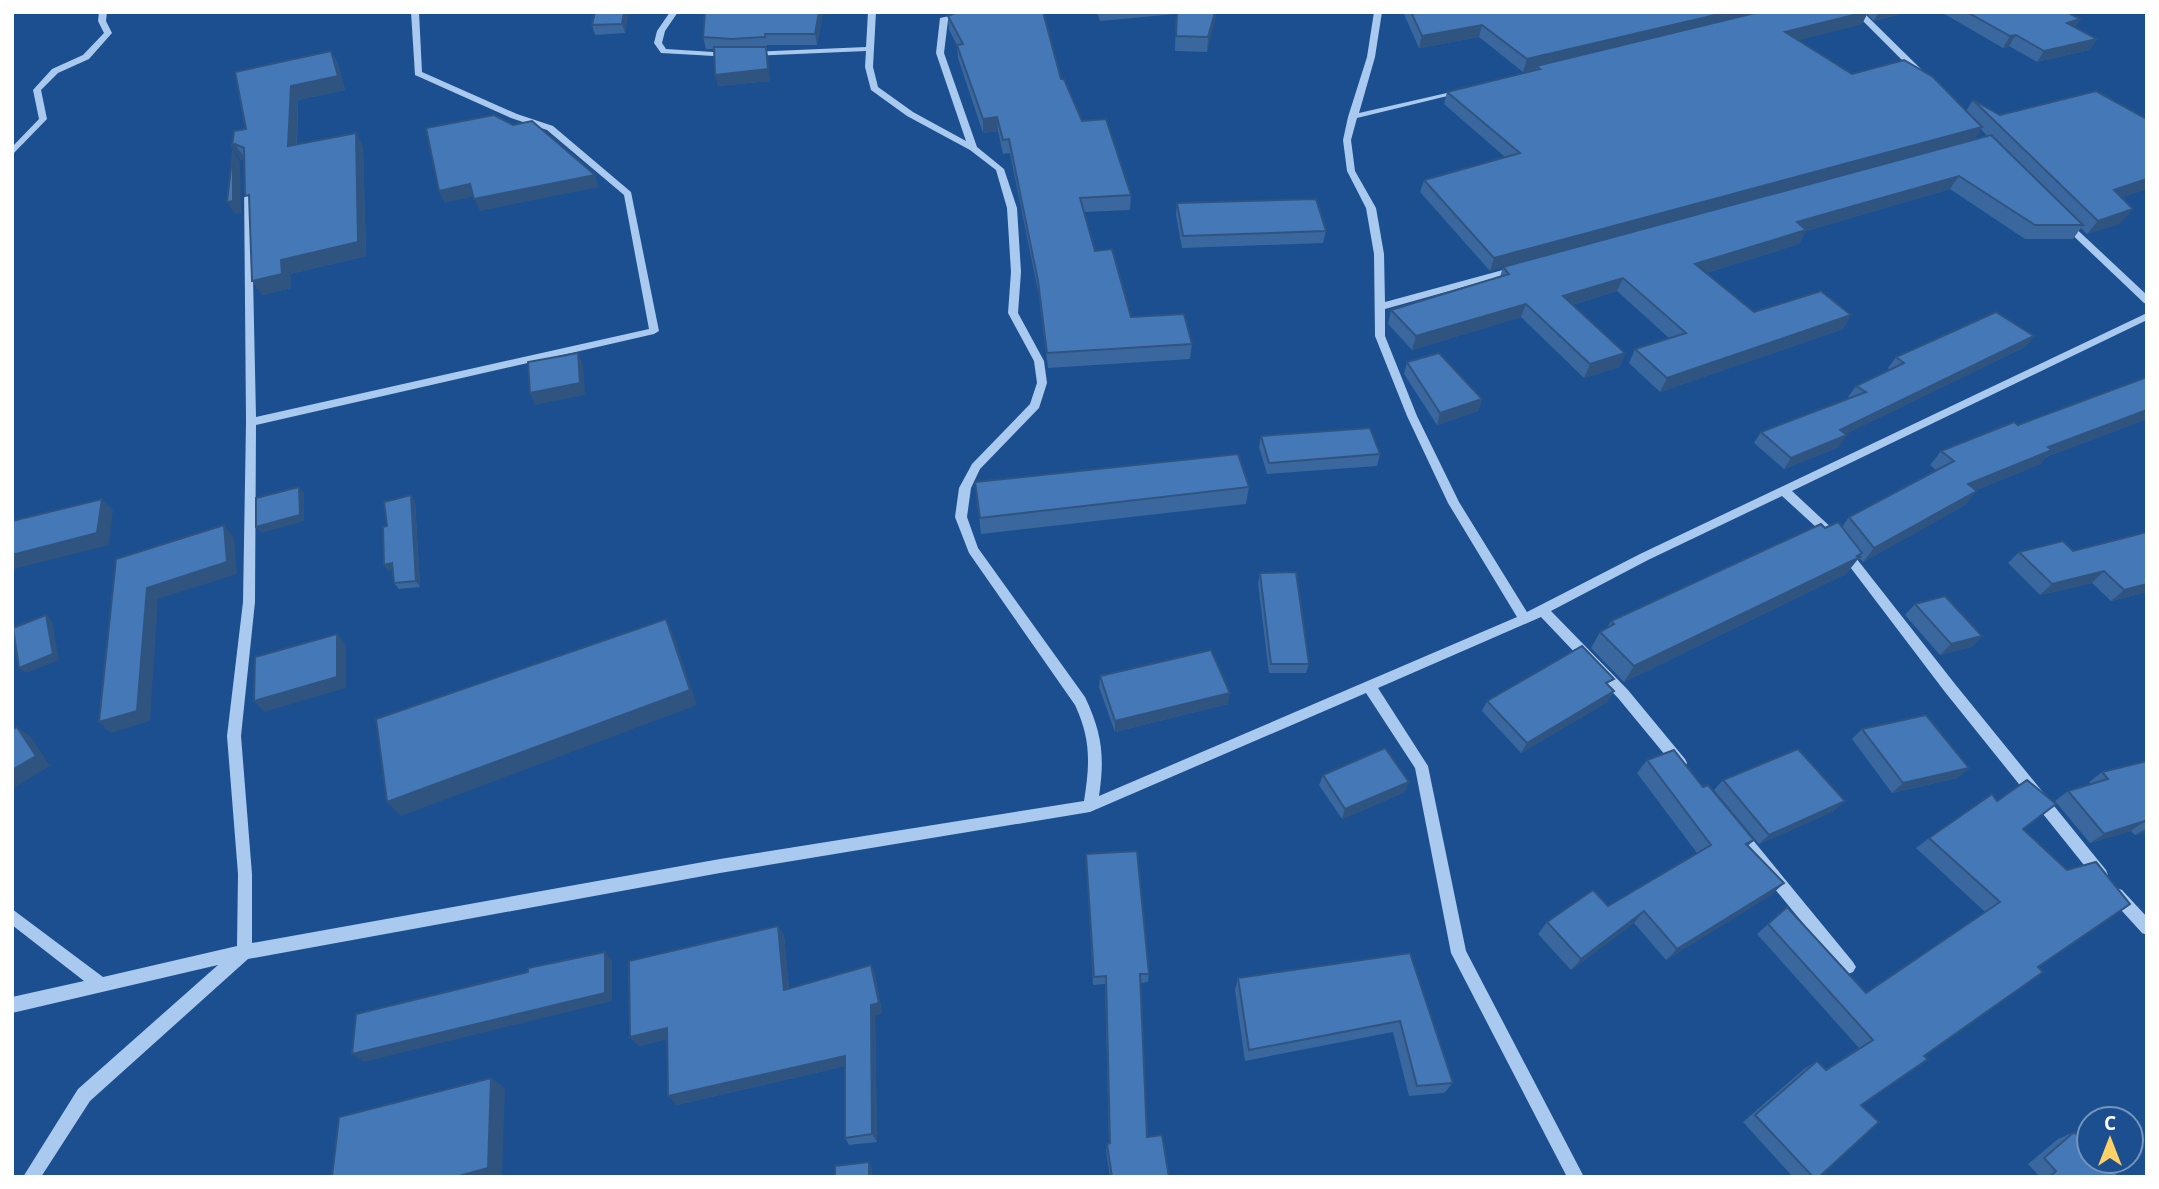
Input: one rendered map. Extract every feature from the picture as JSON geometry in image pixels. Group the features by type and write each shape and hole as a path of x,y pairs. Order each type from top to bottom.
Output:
{"street":[{"path":"12,152 43,119 37,90 55,71 86,57 108,33 102,21 103,12"},
{"path":"251,422 654,331 628,194 550,128 514,116 418,73 415,12"},
{"path":"674,12 661,31 658,43 664,51 722,55 869,49"},
{"path":"872,12 869,49 874,88 910,114 973,148 1000,169 1012,208 1016,272 1013,313 1039,361 1042,383 1035,405 976,467 965,488 961,517 973,550 1080,701 1093,727 1097,758 1090,806"},
{"path":"973,148 940,52 944,18 987,12"},
{"path":"1378,12 1371,57 1347,140 1351,171 1371,208 1379,254 1380,336 1412,416 1454,503 1525,619"},
{"path":"1858,12 1928,82"},
{"path":"1352,117 1474,89"},
{"path":"31,1177 84,1095 244,952 244,874 233,736 249,602 251,422 246,176"},
{"path":"2059,217 2147,301"},
{"path":"1379,307 1527,267"},
{"path":"12,1005 244,952 720,866 1090,806 1525,619 1783,490 2147,316"},
{"path":"1783,490 1832,535 1950,688 2147,928"},
{"path":"1542,610 1623,694 1689,774"},
{"path":"1369,686 1421,766 1459,953 1576,1177"},
{"path":"1731,824 1848,967"},
{"path":"12,916 102,985"}],"building":[{"path":"595,12 624,12 622,24 592,25"},
{"path":"705,12 819,12 815,34 765,34 765,37 732,39 703,37"},
{"path":"957,12 1043,12 1061,79 1064,79 1082,121 1106,119 1131,195 1080,198 1095,251 1112,249 1131,317 1184,314 1192,344 1047,353 1038,281 1009,139 1003,140 997,117 983,119 957,45 963,44 948,16"},
{"path":"1177,12 1215,12 1208,37 1176,36"},
{"path":"1411,12 1728,12 1527,59 1482,25 1422,36"},
{"path":"1759,12 1866,12 1785,32 1852,74 1904,60 1933,77 1982,127 1494,258 1424,180 1520,153 1447,92 1540,69 1536,66"},
{"path":"1967,12 2067,12 2080,19 2067,23 2097,39 2044,51"},
{"path":"714,47 766,47 768,69 715,75"},
{"path":"331,51 338,76 291,86 288,146 356,133 358,242 281,260 282,274 252,281 249,195 245,196 244,148 235,144 232,146 234,131 246,129 235,72"},
{"path":"2096,91 2147,119 2147,179 2114,190 2133,209 2098,221 1973,100 2000,115"},
{"path":"494,115 513,125 532,121 595,175 474,199 470,184 439,191 426,128"},
{"path":"1991,135 2083,225 2035,225 1959,176 1797,222 1806,230 1695,264 1754,312 1821,291 1851,315 1667,378 1635,349 1686,333 1623,278 1563,296 1625,353 1590,364 1526,304 1416,336 1391,310 1509,274 1503,267"},
{"path":"233,150 233,201 227,202"},
{"path":"1316,199 1326,231 1183,236 1177,203"},
{"path":"1996,312 2034,336 1840,430 1847,435 1791,458 1761,432 1866,392 1856,386 1904,363 1896,357"},
{"path":"578,353 580,383 530,393 528,362"},
{"path":"1439,353 1482,399 1440,413 1407,362"},
{"path":"2147,377 2147,410 2048,447 2052,450 1968,484 1977,491 1874,548 1849,517 1954,461 1941,451 2014,422 2018,425"},
{"path":"1370,428 1380,454 1269,463 1261,436"},
{"path":"1238,454 1249,487 980,518 975,482"},
{"path":"299,487 300,515 256,527 256,498"},
{"path":"411,495 416,581 394,583 392,563 384,565 383,527 387,526 384,502"},
{"path":"102,499 97,533 12,555 12,521"},
{"path":"1838,522 1862,553 1857,556 1860,557 1634,666 1600,632 1614,624 1611,621 1821,524 1825,528"},
{"path":"224,525 227,562 147,588 137,711 99,722 116,559"},
{"path":"2147,532 2147,584 2124,590 2104,571 2052,584 2019,552 2063,541 2073,551"},
{"path":"1296,572 1309,664 1271,664 1260,573"},
{"path":"1945,596 1982,636 1951,644 1915,604"},
{"path":"46,615 53,654 19,668 13,628"},
{"path":"666,619 690,690 387,802 376,719"},
{"path":"337,634 337,677 254,701 255,657"},
{"path":"1582,646 1614,679 1606,683 1614,691 1527,743 1487,701"},
{"path":"1211,650 1230,693 1115,721 1100,676"},
{"path":"1926,715 1969,768 1903,783 1862,729"},
{"path":"17,727 36,756 12,770 12,730"},
{"path":"1385,748 1409,782 1345,809 1323,775"},
{"path":"1798,749 1845,801 1769,835 1723,780"},
{"path":"1674,750 1703,787 1708,785 1754,840 1746,844 1784,883 1677,949 1644,911 1581,959 1547,922 1593,890 1608,906 1711,845 1647,760"},
{"path":"2147,761 2147,823 2145,821 2104,834 2068,791 2108,779 2102,772"},
{"path":"2027,780 2056,804 2023,829 2067,870 2096,862 2130,904 2038,967 2043,972 1924,1056 1928,1059 1861,1105 1879,1122 1819,1177 1813,1177 1755,1115 1817,1061 1826,1070 1873,1040 1768,924 1787,907 1866,993 2000,902 1929,838 1992,794 1997,801"},
{"path":"1137,851 1149,974 1140,974 1147,1137 1162,1135 1169,1177 1112,1177 1107,1144 1110,1143 1106,976 1094,977 1086,854"},
{"path":"778,926 784,990 871,965 879,1003 871,1005 872,1134 845,1138 845,1056 668,1096 667,1028 630,1037 629,961"},
{"path":"605,952 605,993 352,1054 356,1014 528,972 528,968"},
{"path":"1410,953 1453,1083 1417,1086 1400,1021 1249,1050 1238,978"},
{"path":"491,1078 488,1168 455,1177 332,1177 339,1117"},
{"path":"2074,1132 2075,1175 2120,1177 2050,1177 2056,1171 2044,1158"},
{"path":"869,1162 869,1177 835,1177 835,1166"}]}
